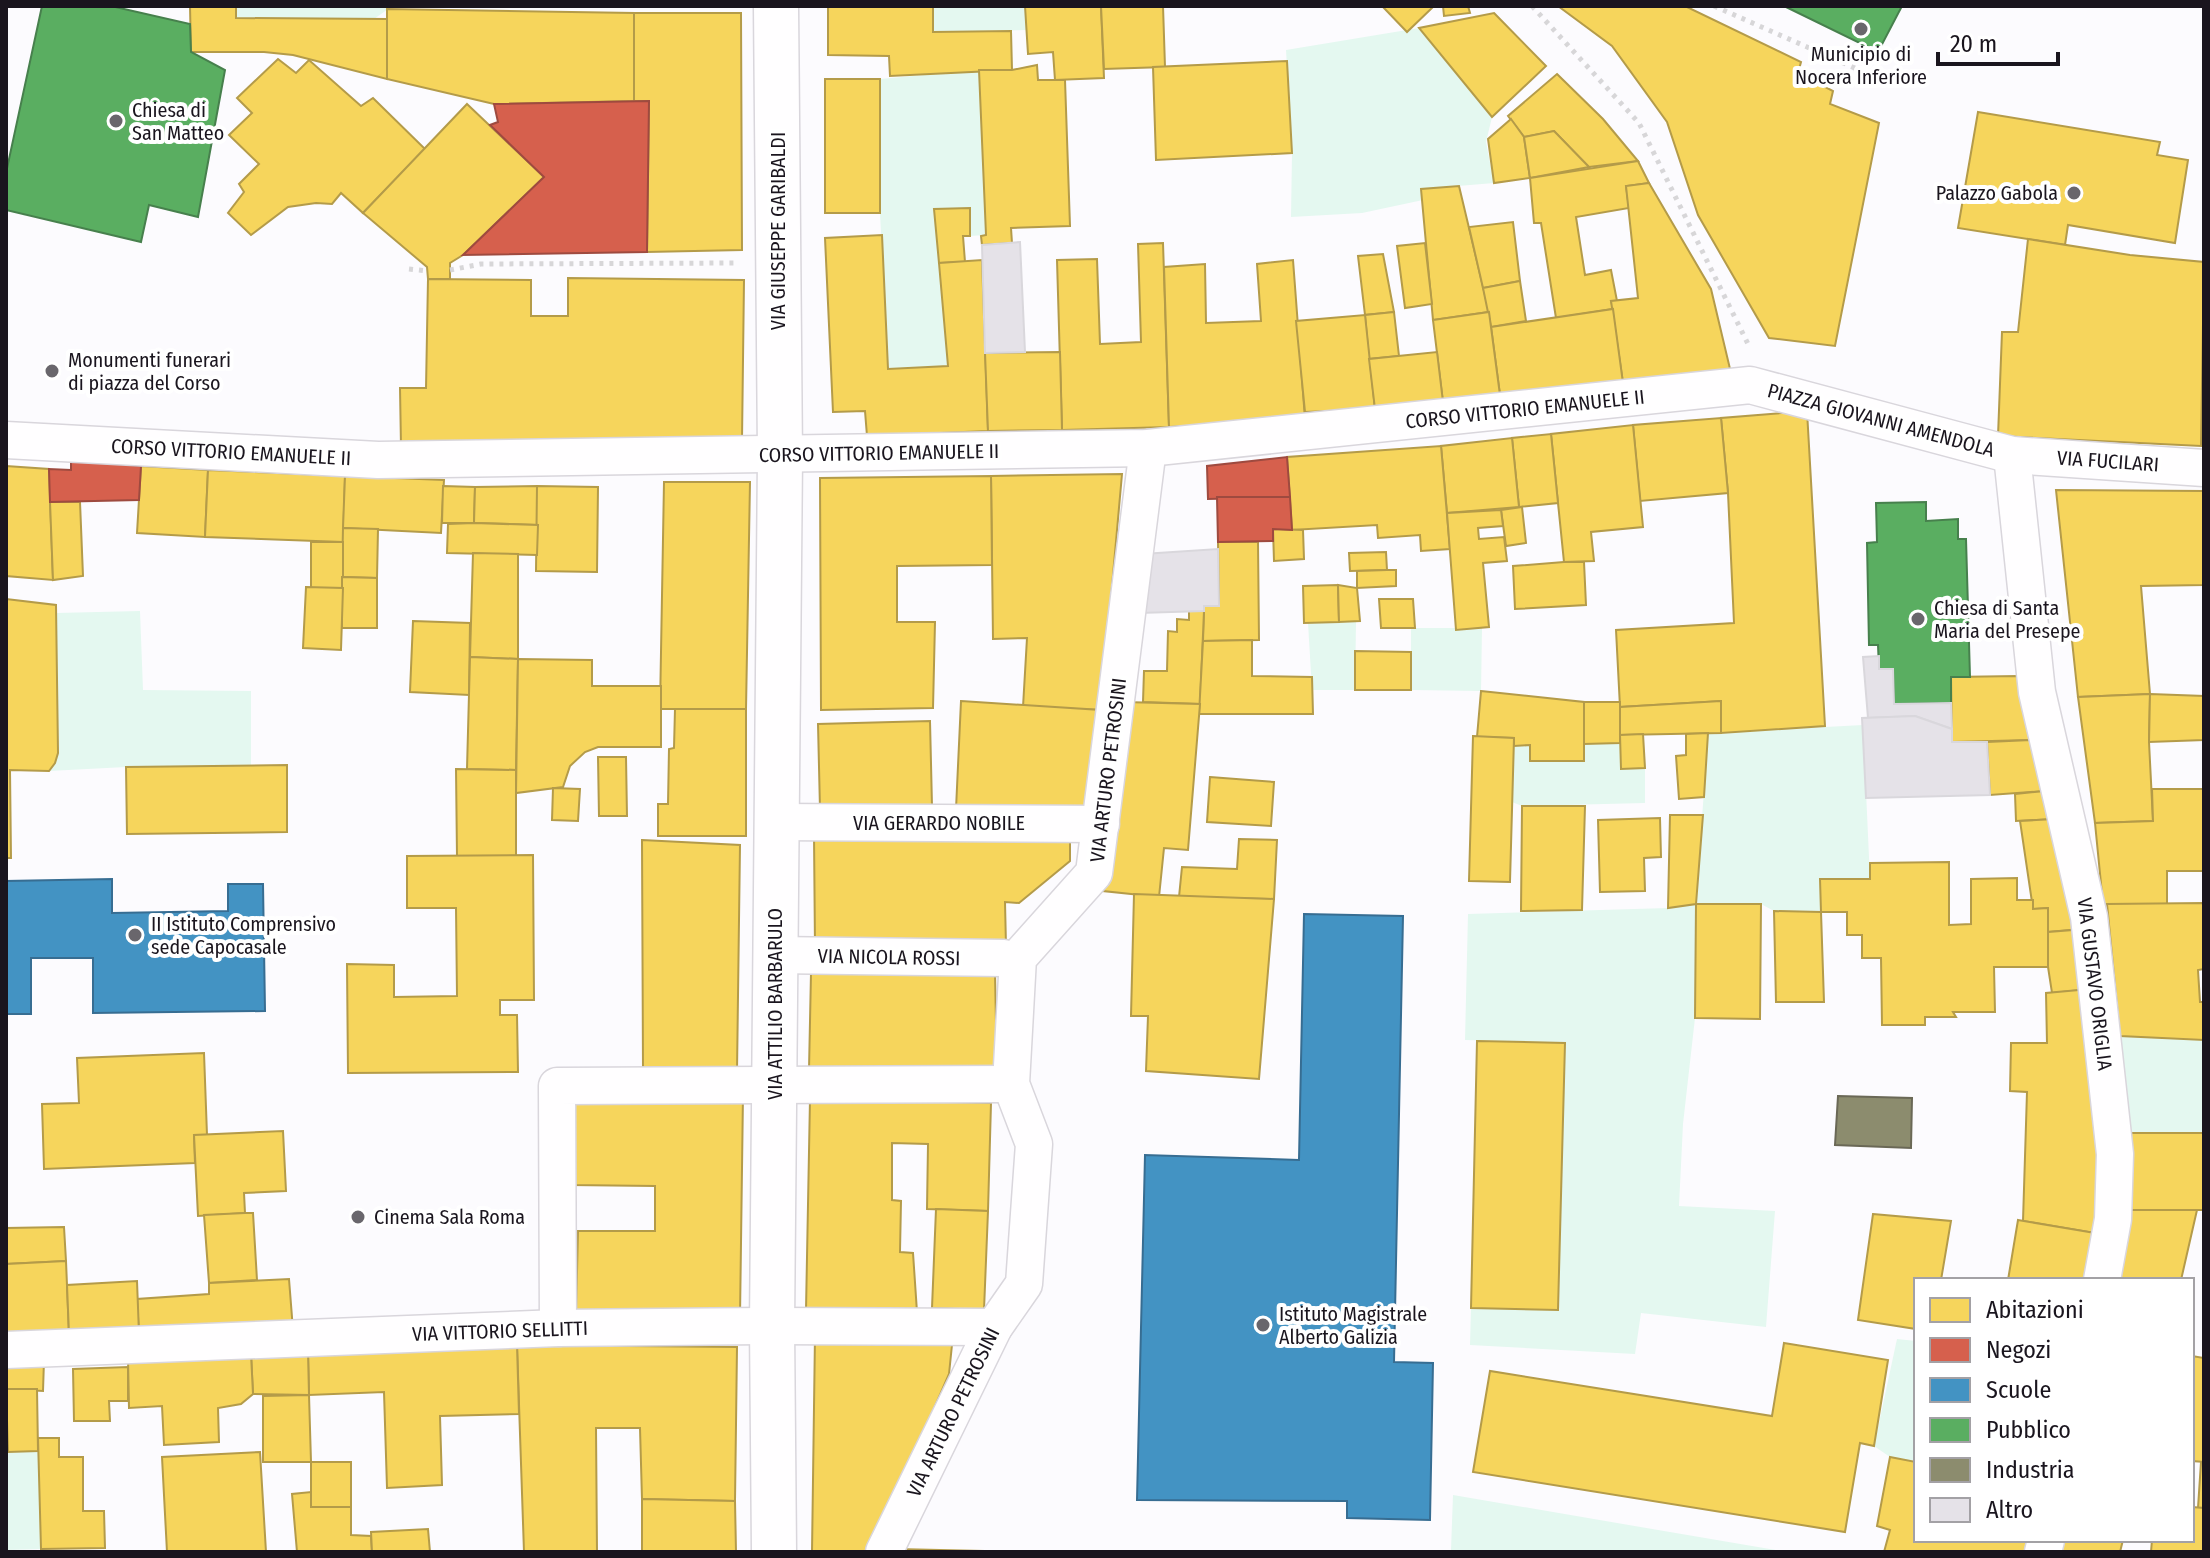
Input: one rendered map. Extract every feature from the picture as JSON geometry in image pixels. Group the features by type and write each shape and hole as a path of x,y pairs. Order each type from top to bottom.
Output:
{"street":[{"name":"VIA GIUSEPPE GARIBALDI","path":"776,6 780,456"},
{"name":"CORSO VITTORIO EMANUELE II","path":"6,440 378,460 1148,448 1750,385"},
{"name":"PIAZZA GIOVANNI AMENDOLA","path":"1750,385 2012,455"},
{"name":"VIA ARTURO PETROSINI","path":"884,1552 994,1327 1024,1284 1034,1144 1011,1084 1018,958 1094,873 1148,448"},
{"name":"VIA FUCILARI","path":"2012,455 2204,468"},
{"name":"VIA GUSTAVO ORIGLIA","path":"2012,455 2037,692 2091,933 2115,1154 2113,1219 2102,1278"},
{"name":"VIA ATTILIO BARBARULO","path":"774,1552 774,955 780,456"},
{"name":"VIA GERARDO NOBILE","path":"776,822 1101,824"},
{"name":"VIA NICOLA ROSSI","path":"774,955 1004,958"},
{"path":"558,1328 557,1086 1011,1084"},
{"name":"VIA VITTORIO SELLITTI","path":"6,1350 558,1328 994,1327"}],"path":[{"path":"1532,6 1639,123 1750,344 1750,385"},
{"path":"1714,6 1891,84"},
{"path":"450,270 481,264 778,263"},
{"path":"409,269 427,271"}],"green space":[{"path":"236,6 391,7 374,19 236,18"},
{"path":"933,6 1026,6 1026,30 933,32"},
{"path":"1419,28 1492,117 1486,142 1494,183 1422,189 1423,200 1362,213 1291,217 1292,153 1286,50"},
{"path":"979,70 986,235 970,236 970,208 934,209 948,366 888,369 880,213 880,79"},
{"path":"140,611 143,690 251,691 251,766 49,771 58,753 56,613"},
{"path":"1356,622 1355,690 1312,690 1308,623"},
{"path":"1411,628 1482,628 1481,691 1411,690"},
{"path":"1863,725 1870,879 1821,879 1821,912 1774,911 1761,904 1696,905 1695,1018 1683,1124 1679,1206 1775,1211 1766,1327 1641,1313 1635,1354 1470,1345 1471,1308 1558,1309 1565,1043 1465,1040 1468,914 1668,908 1696,904 1708,733"},
{"path":"1620,743 1622,769 1645,768 1645,803 1522,806 1512,802 1514,746 1530,745 1531,761 1583,761 1584,744"},
{"path":"2120,1036 2204,1040 2204,1210 2124,1210"},
{"path":"1897,1339 1914,1341 1914,1462 1890,1457 1874,1446"},
{"path":"38,1451 41,1549 6,1550 8,1452"},
{"path":"1453,1495 1787,1552 1421,1552 1451,1550"}],"building: Abitazioni":[{"path":"190,6 236,6 236,18 387,19 387,79 293,55 191,52"},
{"path":"828,6 933,6 933,32 1011,31 1012,70 890,76 889,56 828,55"},
{"path":"1025,6 1101,6 1104,78 1055,80 1053,52 1028,54"},
{"path":"1101,6 1163,6 1165,67 1104,69"},
{"path":"1382,6 1434,6 1407,32"},
{"path":"1443,6 1468,6 1470,13 1444,16"},
{"path":"1558,6 1685,6 1801,62 1798,73 1833,91 1830,104 1879,123 1835,346 1769,338 1698,215 1667,122 1612,46"},
{"path":"387,9 634,13 634,101 494,104 387,79"},
{"path":"634,13 741,13 742,250 647,252 649,101 634,101"},
{"path":"1494,13 1546,66 1492,117 1419,28"},
{"path":"278,59 296,73 309,60 361,106 373,98 425,149 363,213 341,193 332,204 288,207 251,235 228,213 244,192 239,184 259,164 229,135 252,113 237,98"},
{"path":"1287,61 1292,153 1156,160 1153,67"},
{"path":"1037,65 1038,80 1065,80 1070,226 1011,228 1012,243 982,245 981,236 986,235 979,70 1012,70"},
{"path":"1557,74 1603,119 1638,161 1589,167 1554,131 1524,137 1508,116"},
{"path":"825,79 880,79 880,213 825,213"},
{"path":"467,104 544,177 463,255 450,263 450,279 428,279 427,267 363,213"},
{"name":"Palazzo Gabola","path":"1978,112 2160,142 2157,155 2188,160 2175,243 2068,225 2065,245 1958,228"},
{"path":"1511,119 1524,137 1530,178 1494,183 1488,139"},
{"path":"1554,131 1589,167 1530,178 1524,137"},
{"path":"1638,161 1649,183 1626,186 1629,208 1576,217 1585,275 1611,270 1617,301 1611,301 1613,309 1556,318 1541,223 1534,223 1530,178"},
{"path":"1649,183 1711,289 1731,373 1623,383 1611,301 1638,298 1626,186"},
{"path":"1459,186 1489,312 1433,320 1421,189"},
{"path":"970,208 970,236 963,236 965,262 939,263 934,209"},
{"path":"1513,222 1520,281 1483,288 1469,227"},
{"path":"882,235 888,369 948,366 939,263 982,260 988,431 867,436 865,411 833,412 825,238"},
{"path":"2028,239 2130,255 2204,262 2201,446 1998,436 2002,332 2018,332"},
{"path":"1163,243 1169,427 1062,430 1057,260 1097,259 1100,344 1141,342 1138,244"},
{"path":"1425,243 1432,304 1405,308 1397,246"},
{"path":"1383,254 1394,312 1365,315 1358,256"},
{"path":"1293,260 1305,419 1169,427 1164,267 1205,264 1206,323 1261,321 1257,264"},
{"path":"568,278 744,280 742,440 401,447 400,388 426,388 428,279 531,280 531,316 568,316"},
{"path":"1520,281 1526,321 1491,327 1483,288"},
{"path":"1613,309 1623,383 1500,395 1491,327"},
{"path":"1394,312 1399,356 1369,359 1365,315"},
{"path":"1489,312 1500,395 1443,402 1433,320"},
{"path":"1365,315 1375,409 1305,412 1296,321"},
{"path":"1060,352 1062,430 988,431 985,353"},
{"path":"1437,352 1443,402 1375,409 1369,359"},
{"path":"1807,411 1825,726 1721,733 1721,701 1620,707 1616,630 1734,623 1721,418"},
{"path":"1721,418 1728,493 1640,501 1633,425"},
{"path":"1633,425 1643,527 1591,532 1594,561 1564,562 1551,434"},
{"path":"1551,434 1558,503 1519,507 1512,438"},
{"path":"1512,438 1519,507 1447,513 1441,446"},
{"path":"1441,446 1450,549 1421,551 1420,535 1378,538 1377,525 1292,530 1287,457"},
{"path":"6,466 49,469 53,580 6,576"},
{"path":"141,466 208,470 205,537 137,533"},
{"path":"208,470 345,476 343,542 205,537"},
{"path":"1122,474 1101,710 1023,707 1027,638 993,639 991,476"},
{"path":"345,476 444,480 441,533 343,528"},
{"path":"991,476 992,565 897,566 897,622 935,622 933,708 821,710 820,478"},
{"path":"664,482 750,482 746,709 660,709"},
{"path":"443,486 475,487 474,523 442,523"},
{"path":"537,486 538,525 474,523 475,487"},
{"path":"537,486 598,487 597,572 536,571"},
{"path":"2056,490 2204,491 2204,585 2141,586 2150,694 2078,697"},
{"path":"50,502 80,502 83,576 53,580"},
{"path":"1522,507 1526,543 1506,546 1501,510"},
{"path":"1501,510 1503,526 1478,528 1479,539 1504,537 1507,561 1483,563 1489,627 1456,630 1447,513"},
{"path":"448,524 538,525 537,555 447,553"},
{"path":"343,528 378,529 377,578 342,577"},
{"path":"1273,529 1303,530 1304,559 1274,561"},
{"path":"311,542 343,542 343,588 311,588"},
{"path":"1218,542 1258,542 1259,640 1203,641 1204,606 1219,606"},
{"path":"1386,552 1387,570 1350,571 1349,553"},
{"path":"473,553 518,554 518,659 470,657"},
{"path":"1584,562 1586,605 1515,609 1513,566"},
{"path":"1396,570 1396,586 1357,588 1357,571"},
{"path":"342,577 377,578 377,628 342,628"},
{"path":"1338,585 1339,622 1304,623 1303,586"},
{"path":"1338,585 1357,588 1360,621 1339,622"},
{"path":"306,587 343,588 341,650 303,648"},
{"path":"6,599 56,605 58,753 49,771 10,770 11,858 6,858"},
{"path":"1379,599 1413,599 1415,628 1381,628"},
{"path":"1189,610 1204,611 1200,704 1143,702 1144,671 1167,671 1168,631 1177,632 1177,619 1189,620"},
{"path":"413,621 470,623 469,695 410,692"},
{"path":"1252,640 1252,676 1312,677 1313,714 1199,714 1203,641"},
{"path":"1355,651 1411,652 1411,690 1355,690"},
{"path":"470,657 518,659 516,770 467,769"},
{"path":"518,659 592,660 592,686 661,686 661,747 598,747 585,752 570,766 563,787 516,793"},
{"path":"2018,676 2031,740 1952,742 1951,677"},
{"path":"1481,691 1584,702 1584,761 1530,761 1530,745 1514,746 1514,738 1477,737"},
{"path":"2150,694 2153,821 2095,823 2078,697"},
{"path":"2150,694 2204,696 2204,740 2149,742"},
{"path":"961,701 1101,710 1086,811 956,809"},
{"path":"1721,701 1721,733 1620,735 1620,707"},
{"path":"1124,702 1200,704 1188,850 1164,848 1159,897 1103,891"},
{"path":"1584,702 1620,702 1620,743 1584,744"},
{"path":"675,709 746,709 746,836 658,836 658,804 668,804 669,749 674,748"},
{"path":"930,721 932,806 820,809 818,724"},
{"path":"1708,733 1704,797 1679,799 1676,756 1686,755 1686,734"},
{"path":"1643,734 1645,768 1621,769 1620,735"},
{"path":"1473,736 1514,738 1510,882 1469,881"},
{"path":"2031,740 2045,791 1990,795 1987,742"},
{"path":"598,757 626,757 627,816 599,816"},
{"path":"287,765 287,832 127,834 126,767"},
{"path":"456,769 516,770 516,856 457,856"},
{"path":"1210,777 1274,782 1271,826 1207,822"},
{"path":"553,788 580,789 578,821 552,820"},
{"path":"2152,789 2204,789 2204,871 2167,871 2167,904 2103,904 2095,823 2153,821"},
{"path":"2045,791 2054,819 2016,821 2015,794"},
{"path":"1522,806 1585,806 1582,910 1521,911"},
{"path":"1670,815 1703,815 1696,904 1668,908"},
{"path":"1660,818 1661,857 1644,858 1645,891 1600,892 1598,820"},
{"path":"2054,819 2081,929 2048,932 2048,908 2033,909 2020,821"},
{"path":"1070,834 1070,861 1019,903 1005,902 1006,946 815,948 814,835"},
{"path":"1239,839 1277,840 1274,899 1179,897 1182,867 1237,869"},
{"path":"642,840 740,845 737,1072 643,1070"},
{"path":"533,855 534,1000 500,1000 500,1015 517,1015 518,1072 348,1073 347,964 394,965 394,997 457,996 456,908 407,908 407,856"},
{"path":"1949,862 1949,925 1971,924 1971,879 2017,878 2017,900 2033,900 2033,909 2048,908 2048,967 1994,967 1995,1012 1953,1012 1956,1017 1925,1017 1925,1025 1882,1025 1881,958 1862,958 1862,935 1847,935 1847,912 1821,912 1820,879 1870,879 1870,863"},
{"path":"1134,894 1274,899 1259,1079 1146,1071 1148,1016 1131,1016"},
{"path":"2204,903 2204,969 2198,970 2200,1002 2204,1002 2204,1040 2120,1036 2107,904"},
{"path":"1696,904 1761,904 1760,1019 1695,1018"},
{"path":"1774,911 1821,912 1824,1002 1776,1002"},
{"path":"2086,929 2090,989 2052,993 2048,932"},
{"path":"811,973 995,973 997,1073 809,1070"},
{"path":"2090,989 2102,1117 2095,1233 2023,1221 2027,1092 2010,1091 2011,1043 2047,1043 2046,993"},
{"path":"1477,1041 1565,1043 1558,1310 1471,1308"},
{"path":"204,1053 207,1135 194,1135 195,1163 44,1169 42,1104 79,1103 77,1058"},
{"path":"570,1091 743,1094 740,1317 576,1313 578,1231 655,1231 655,1186 570,1185"},
{"path":"810,1099 991,1103 988,1211 927,1209 928,1144 892,1143 892,1200 901,1201 900,1252 913,1253 917,1312 806,1310"},
{"path":"283,1131 286,1191 244,1193 245,1213 198,1216 194,1135"},
{"path":"2124,1133 2204,1133 2204,1210 2124,1210"},
{"path":"936,1209 988,1211 984,1310 932,1308"},
{"path":"2124,1210 2197,1210 2181,1278 2116,1278"},
{"path":"253,1213 257,1280 209,1283 204,1215"},
{"path":"1873,1214 1951,1221 1941,1278 1914,1278 1914,1329 1858,1320"},
{"path":"2018,1220 2095,1233 2087,1278 2008,1278"},
{"path":"64,1227 66,1261 6,1264 6,1228"},
{"path":"66,1261 69,1334 6,1337 6,1264"},
{"path":"289,1279 293,1330 139,1334 137,1299 209,1294 209,1283"},
{"path":"137,1281 139,1334 69,1334 67,1285"},
{"path":"815,1335 953,1335 949,1374 872,1552 812,1552"},
{"path":"1784,1343 1888,1360 1874,1446 1860,1443 1845,1532 1473,1472 1490,1371 1772,1416"},
{"path":"517,1345 737,1347 735,1501 642,1499 640,1428 596,1428 597,1552 524,1552"},
{"path":"517,1345 519,1414 440,1416 442,1485 387,1488 384,1392 309,1395 308,1352"},
{"path":"308,1352 309,1395 253,1394 251,1354"},
{"path":"251,1354 253,1394 241,1404 218,1408 219,1442 164,1445 162,1406 129,1408 128,1359"},
{"path":"2194,1356 2204,1358 2204,1462 2194,1461"},
{"path":"6,1358 44,1360 43,1391 6,1389"},
{"path":"128,1367 128,1401 109,1401 110,1421 74,1421 73,1369"},
{"path":"6,1389 37,1389 38,1451 8,1452"},
{"path":"309,1395 311,1462 263,1462 263,1396"},
{"path":"38,1438 59,1438 59,1457 83,1457 83,1511 104,1511 105,1548 41,1549"},
{"path":"260,1452 266,1552 167,1552 162,1457"},
{"path":"1890,1457 1914,1462 1914,1542 2031,1542 2029,1552 1884,1552 1890,1530 1877,1526"},
{"path":"311,1462 351,1462 351,1507 311,1507"},
{"path":"2201,1462 2204,1462 2204,1508 2198,1508"},
{"path":"311,1492 311,1507 351,1507 351,1535 371,1536 372,1552 297,1552 292,1494"},
{"path":"642,1499 735,1501 736,1552 642,1552"},
{"path":"2194,1507 2204,1508 2204,1552 2151,1552 2152,1542 2194,1542"},
{"path":"428,1529 430,1552 372,1552 371,1532"},
{"path":"2056,1542 2122,1542 2120,1552 2054,1552"},
{"path":"896,1549 1026,1552 896,1552"}],"building: Negozi":[{"path":"649,101 647,252 463,255 544,177 490,125 498,122 494,104"},
{"path":"1287,457 1290,497 1208,499 1207,466"},
{"path":"71,460 141,466 139,500 50,502 49,469 71,470"},
{"path":"1217,497 1290,497 1292,530 1273,529 1273,541 1218,542"}],"building: Scuole":[{"name":"II Istituto Comprensivo sede Capocasale","path":"112,879 112,913 228,911 228,884 263,884 265,1011 93,1013 93,958 31,958 31,1014 6,1014 6,881"},
{"path":"1304,914 1403,916 1394,1362 1433,1363 1430,1520 1347,1518 1347,1501 1137,1500 1145,1155 1299,1160"}],"building: Pubblico":[{"name":"Chiesa di San Matteo","path":"42,6 111,6 190,24 191,52 225,70 198,217 149,205 141,242 6,210 6,173"},
{"name":"Municipio di Nocera Inferiore","path":"1784,6 1902,6 1878,52"},
{"name":"Chiesa di Santa Maria del Presepe","path":"1926,502 1926,521 1958,519 1958,539 1966,539 1970,677 1951,677 1951,703 1894,704 1893,669 1879,669 1878,645 1869,645 1867,543 1877,542 1876,503"}],"building: Industria":[{"path":"1838,1096 1912,1098 1911,1148 1835,1145"}],"building: Altro":[{"path":"1020,242 1025,352 985,353 982,245"},
{"path":"1218,549 1219,606 1204,606 1204,611 1139,613 1143,554"},
{"path":"1879,656 1879,669 1893,669 1894,704 1951,703 1952,729 1915,716 1868,718 1863,657"},
{"path":"1915,716 1952,729 1952,742 1987,742 1990,795 1866,798 1862,718"}],"place":[{"name":"Municipio di Nocera Inferiore","path":"1861,29"},
{"name":"Chiesa di San Matteo","path":"116,121"},
{"name":"Palazzo Gabola","path":"2074,193"},
{"name":"Monumenti funerari di piazza del Corso","path":"52,371"},
{"name":"Chiesa di Santa Maria del Presepe","path":"1918,619"},
{"name":"II Istituto Comprensivo sede Capocasale","path":"135,935"},
{"name":"Cinema Sala Roma","path":"358,1217"},
{"name":"Istituto Magistrale Alberto Galizia","path":"1263,1325"}]}
